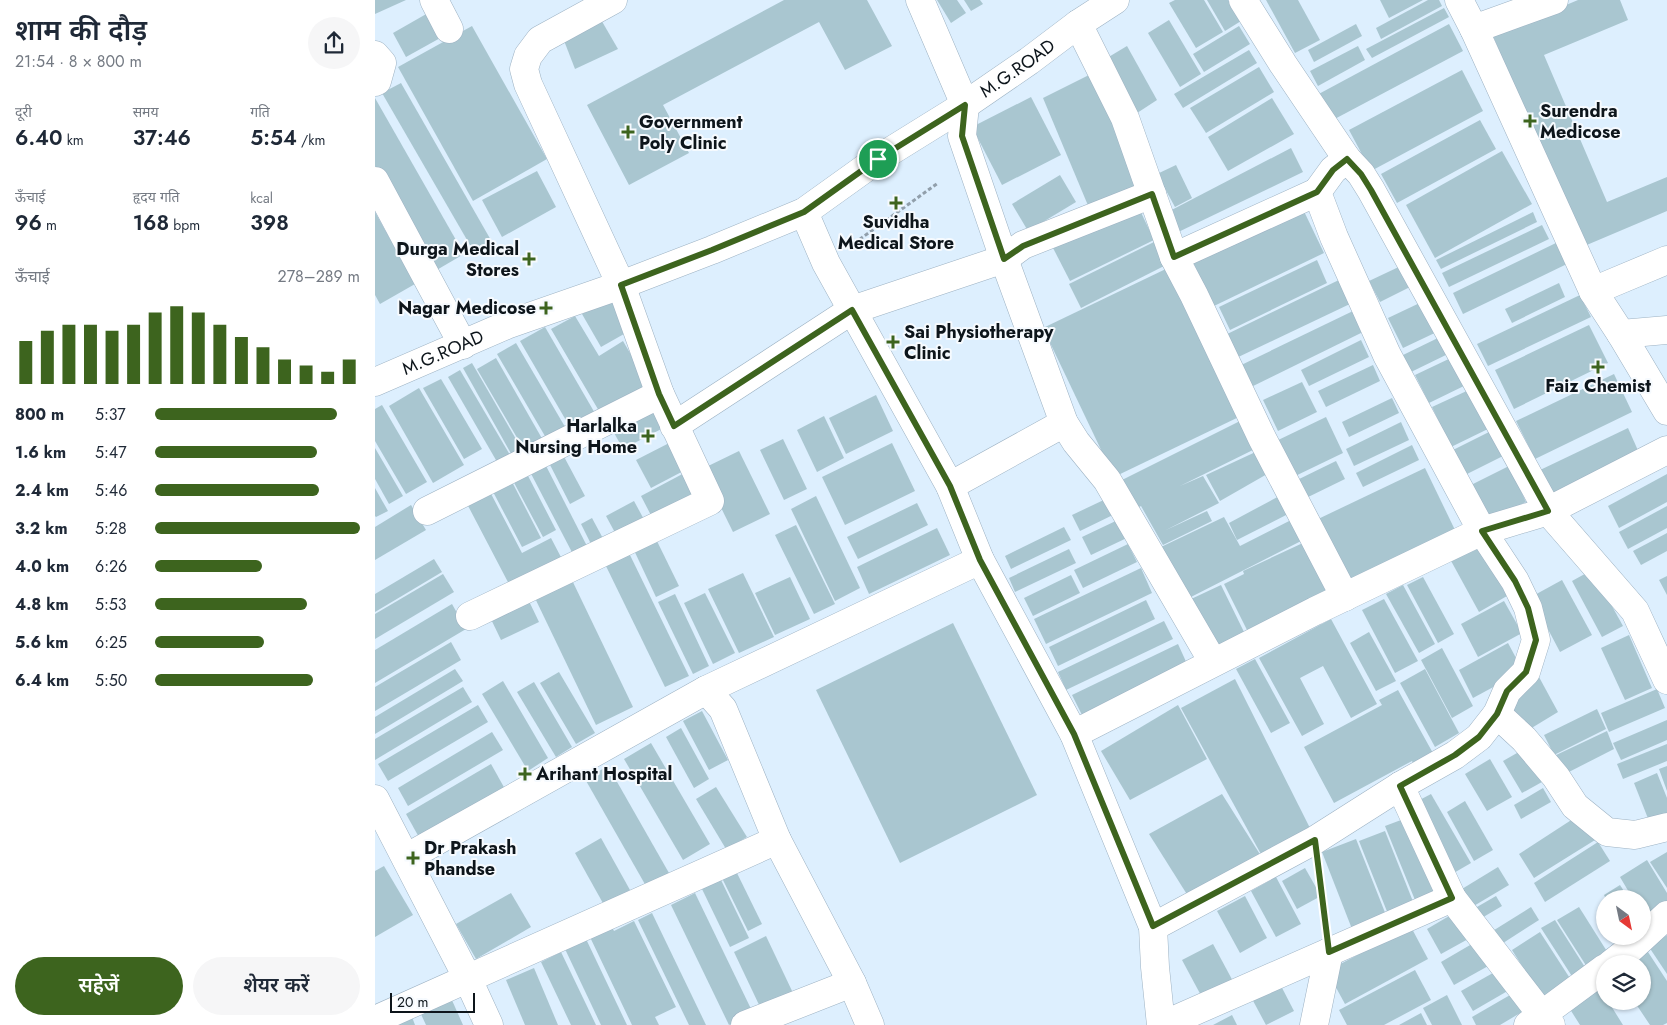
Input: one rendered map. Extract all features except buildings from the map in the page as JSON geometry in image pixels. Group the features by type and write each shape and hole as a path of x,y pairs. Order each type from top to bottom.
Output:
{"street":[{"path":"434,0 449,29"},
{"path":"470,616 710,501 659,394 621,285 527,84 524,69 528,56 540,40 613,0"},
{"path":"921,0 965,105 962,136 1004,259 1064,423 1076,442 1107,480 1213,662"},
{"name":"M.G.ROAD","path":"375,382 509,324 621,285 804,212 878,159 965,105 1029,61 1078,24 1115,0"},
{"path":"1243,0 1283,64 1347,159 1361,174 1379,203 1548,511 1635,611 1667,680"},
{"path":"1459,0 1593,291 1667,411"},
{"path":"1474,29 1554,0"},
{"path":"1078,24 1125,118 1174,257 1263,438 1345,597"},
{"path":"375,55 382,63 377,81 375,82"},
{"path":"1174,257 1317,192 1333,170 1347,159"},
{"path":"375,182 463,345"},
{"path":"1153,926 1315,840 1400,786 1455,755 1479,737 1497,714 1507,691 1526,672 1536,640 1528,608 1515,581 1482,531 1387,355 1334,237 1317,192"},
{"path":"674,426 852,310 1004,259 1023,246 1152,194"},
{"path":"804,212 826,263 950,486 980,560 1074,734 1153,926 1155,967 1162,1025 1452,898"},
{"path":"1593,291 1667,260"},
{"path":"1621,334 1667,330"},
{"path":"427,511 659,394"},
{"path":"950,486 1064,423"},
{"path":"1074,734 1315,611 1482,531 1548,511 1667,450"},
{"path":"406,858 706,690 980,560"},
{"path":"706,690 723,709 777,840 852,983 870,1025"},
{"path":"1497,714 1524,739 1556,776 1575,806 1607,832 1635,835 1667,827"},
{"path":"1400,786 1452,898 1540,1022 1596,975"},
{"path":"375,799 467,977 489,1025"},
{"path":"375,1020 467,977 777,840"},
{"path":"1623,955 1667,915"},
{"path":"1314,1025 1329,952"},
{"path":"745,1025 852,983"}],"path":[{"path":"826,263 938,184"},
{"path":"1315,840 1329,952"}],"place":[{"name":"Surendra Medicose","path":"1530,121"},
{"name":"Government Poly Clinic","path":"628,132"},
{"name":"Suvidha Medical Store","path":"896,203"},
{"name":"Durga Medical Stores","path":"529,259"},
{"name":"Nagar Medicose","path":"546,308"},
{"name":"Sai Physiotherapy Clinic","path":"893,342"},
{"name":"Faiz Chemist","path":"1598,367"},
{"name":"Harlalka Nursing Home","path":"648,436"},
{"name":"Arihant Hospital","path":"525,774"},
{"name":"Dr Prakash Phandse","path":"413,858"}],"route":[{"path":"965,105 962,136 1004,259 1023,246 1152,194 1174,257 1317,192 1333,170 1347,159 1361,174 1415,268 1548,511 1482,531 1515,581 1528,608 1536,640 1526,672 1507,691 1497,714 1479,737 1455,755 1400,786 1452,898 1329,952 1315,840 1153,926 1074,734 980,560 950,486 852,310 674,426 659,394 621,285 804,212 878,159 965,105"}]}
